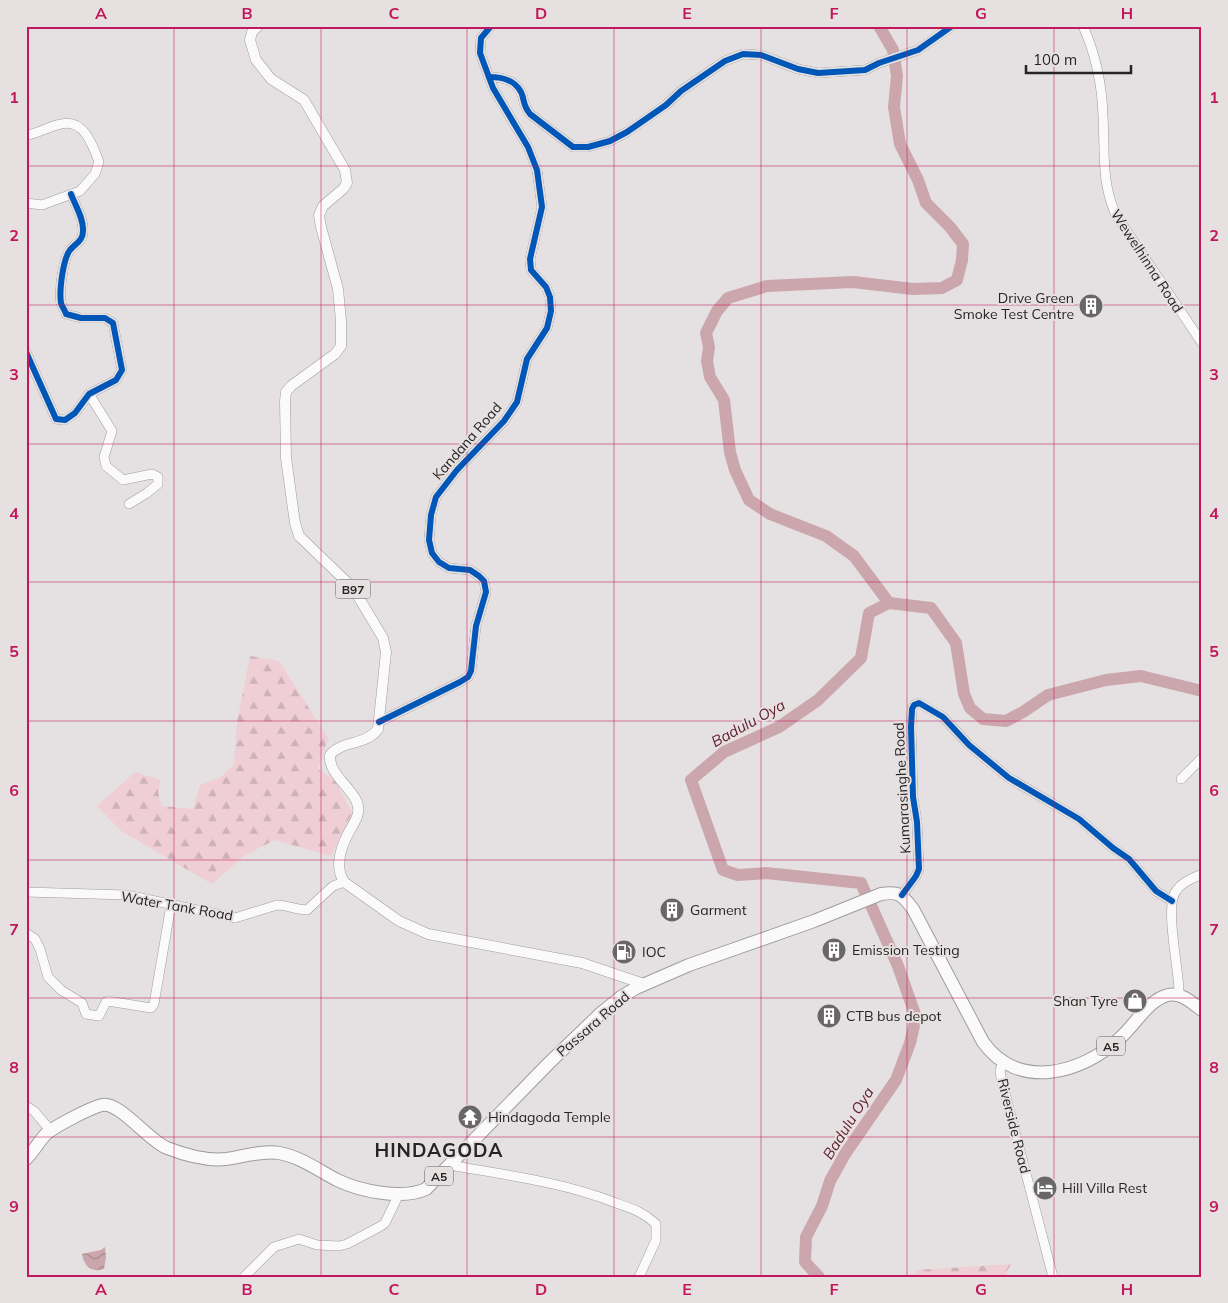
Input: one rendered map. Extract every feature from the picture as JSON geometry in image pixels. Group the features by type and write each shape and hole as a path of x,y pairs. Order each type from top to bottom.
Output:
{"highway":[{"name":"Passara Road","path":"26,1159 45,1135 51,1131 77,1116 103,1105 109,1105 118,1109 158,1144 203,1158 216,1160 277,1152 299,1159 360,1188 399,1194 419,1192 426,1189 549,1063 600,1014 621,997 644,984 696,963 814,921 881,894 892,892 902,895"},
{"name":"A5","path":"902,895 913,909 960,996 978,1034 991,1053 1019,1070 1039,1073 1054,1071 1081,1063 1112,1046 1159,999 1171,994 1179,995"},
{"path":"1179,995 1202,1010"}],"main road":[{"name":"B97","path":"258,26 252,32 250,40 256,60 271,79 304,100 347,176 347,183 343,189 323,206 319,215 338,289 341,346 335,354 291,386 286,392 286,458 295,523 299,536 353,588 383,638 386,652 379,722"},
{"path":"379,722 378,729 369,738 338,749 330,755 331,765 355,799 358,808 357,818 345,838 341,852 339,869 344,882 399,921 428,934 582,963 644,984"}],"street":[{"name":"Kandana Road","path":"379,722 460,682 468,677 471,671 476,626 486,592 484,581 470,570 449,568 439,562 432,552 429,540 431,514 436,497 457,470 504,421 517,402 527,359 546,328 551,311 550,297 546,286 531,270 530,265 542,207 538,170 528,147 492,88 480,53 480,38 491,26"},
{"path":"489,78 503,77 514,84 521,92 524,107 530,114 573,147 588,147 610,141 627,132 666,105 681,91 725,61 743,54 761,55 798,69 818,73 865,70 879,63 918,50 952,26"},
{"name":"Wewelhinna Road","path":"1083,26 1090,42 1098,72 1103,114 1104,174 1108,199 1116,215 1202,343"},
{"path":"26,135 63,123 77,126 90,137 99,162 95,174 80,191 42,205 26,203"},
{"path":"26,352 56,419 65,420 75,413 89,394 116,380 122,370 113,323 105,318 81,318 66,314 61,303 61,282 66,258 81,239 84,230 71,194"},
{"path":"89,394 112,431 104,457 106,466 122,480 152,474 158,477 158,484 129,504"},
{"name":"Kumarasinghe Road","path":"902,895 916,876 918,869 918,822 913,798 911,726 912,709 914,705 919,703 943,717 969,745 1009,778 1079,819 1129,859 1156,890 1172,902"},
{"path":"1181,779 1202,758"},
{"path":"1179,995 1172,922 1172,902 1176,891 1189,879 1202,874"},
{"name":"Water Tank Road","path":"26,892 127,895 235,918 276,905 283,905 296,910 307,910 333,886 344,882"},
{"path":"26,933 35,939 40,949 48,977 61,990 82,1003 86,1014 99,1016 108,1001 151,1008 154,1004 171,904"},
{"name":"Riverside Road","path":"1004,1062 1000,1070 1001,1078 1053,1277"},
{"path":"26,1106 34,1111 51,1131"},
{"path":"449,1165 551,1182 596,1195 646,1214 656,1224 656,1240 640,1277"},
{"path":"244,1277 274,1247 299,1239 317,1245 339,1246 347,1244 381,1226 385,1223 399,1194"}],"green space":[{"path":"250,656 279,661 328,738 318,769 335,780 352,813 331,856 275,840 244,856 212,884 121,831 97,806 135,772 161,780 158,792 162,806 193,809 200,785 221,777 234,764 237,722"},
{"path":"1011,1264 1006,1273 1011,1277 901,1277 901,1275 915,1274 917,1270"}],"water":[{"path":"105,1247 104,1269 95,1270 86,1265 82,1254 101,1250"}],"waterway":[{"path":"879,26 893,50 897,76 894,107 900,144 918,180 926,203 950,227 963,244 962,260 957,280 942,288 913,289 853,282 767,286 728,298 717,311 706,333 709,347 707,361 710,377 724,400 730,452 735,470 749,500 770,514 826,536 854,556 889,603"},
{"name":"Badulu Oya","path":"819,1277 805,1262 806,1237 822,1206 830,1181 845,1154 896,1080 910,1043 916,1017 898,966 861,883 766,873 738,875 723,870 691,780 724,752 779,727 818,700 861,658 869,613 889,603 931,608 956,643 964,694 970,708 983,719 1006,721 1048,695 1106,680 1141,676 1202,691"}],"cycle path":[{"path":"379,722 460,682 468,677 471,671 476,626 486,592 484,581 470,570 449,568 439,562 432,553 429,540 431,515 436,497 457,470 504,421 517,402 527,359 547,328 551,311 550,297 546,287 531,270 530,259 542,207 537,170 528,147 493,88 480,53 481,38 491,26"},
{"path":"489,77 503,78 515,84 521,92 530,114 573,147 588,147 610,141 627,132 666,105 681,91 725,61 743,54 761,55 798,69 818,73 865,70 879,63 918,50 952,26"},
{"path":"26,352 56,419 65,420 75,413 89,394 116,380 122,370 113,323 105,318 81,318 66,314 61,303 61,283 65,260 70,250 83,234 81,217 71,194"},
{"path":"902,895 919,869 917,822 913,797 911,727 912,709 914,705 919,703 943,717 969,745 1009,778 1079,819 1129,859 1156,891 1172,901"}],"place":[{"name":"Drive Green Smoke Test Centre","path":"1091,306"},
{"name":"Garment","path":"672,910"},
{"name":"Emission Testing","path":"834,950"},
{"name":"IOC","path":"624,952"},
{"name":"Shan Tyre","path":"1135,1001"},
{"name":"CTB bus depot","path":"829,1016"},
{"name":"Hindagoda Temple","path":"470,1117"},
{"name":"Hill Villa Rest","path":"1045,1188"}],"district":[{"name":"HINDAGODA","path":"439,1150"}]}
